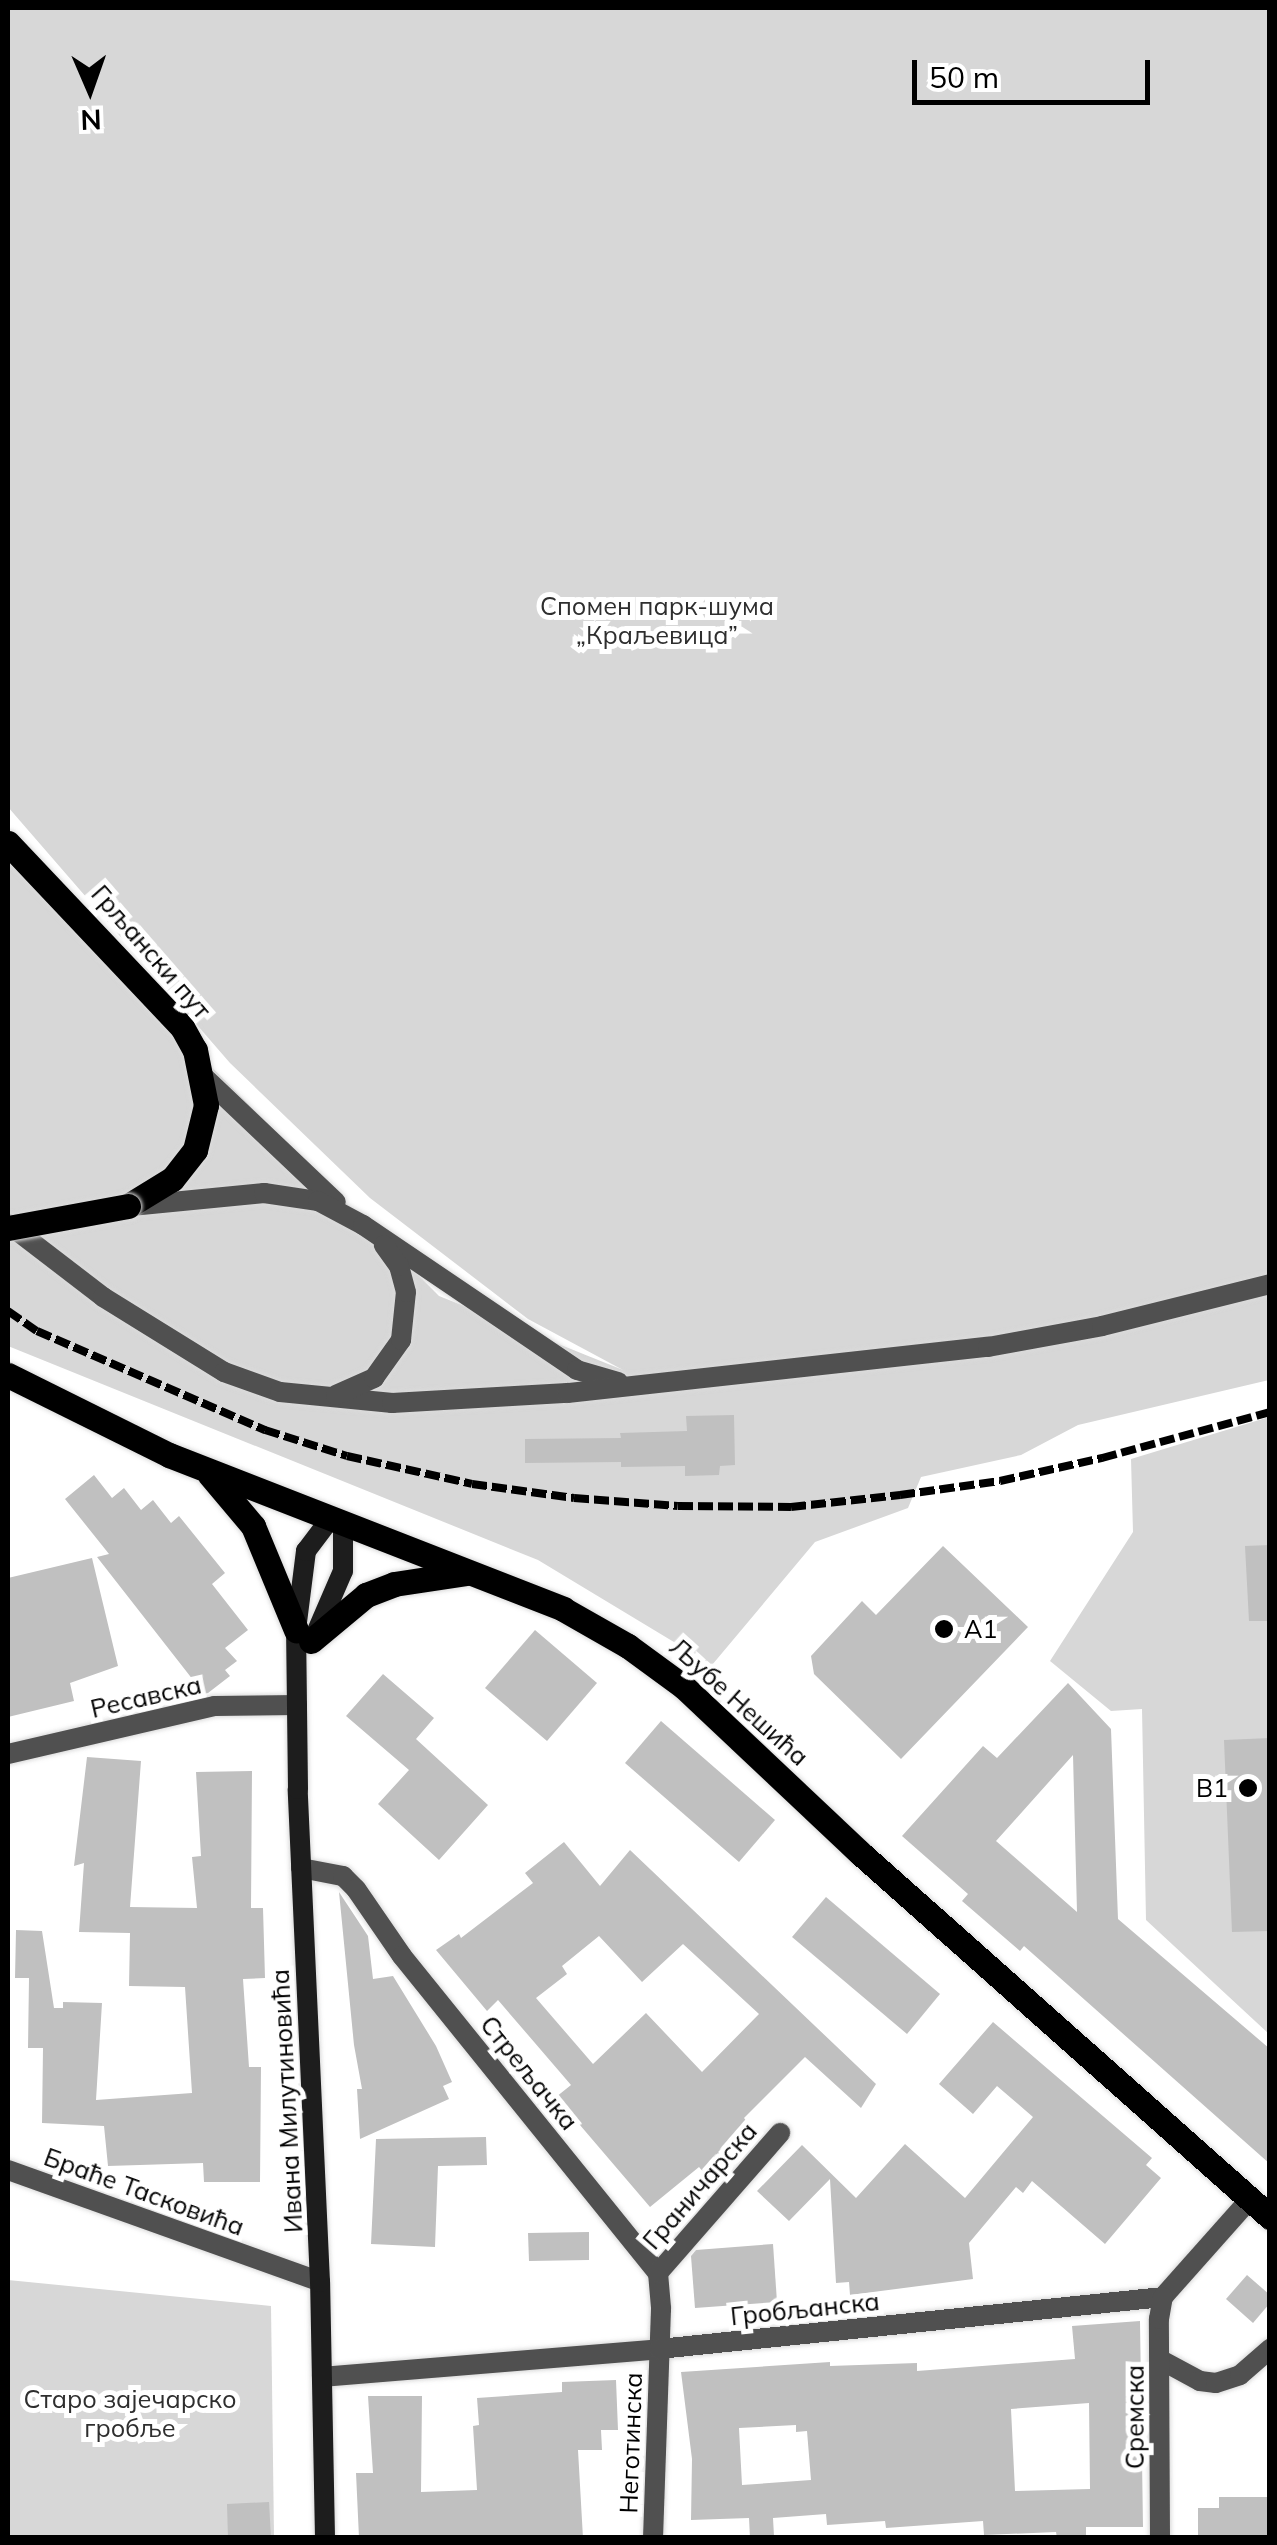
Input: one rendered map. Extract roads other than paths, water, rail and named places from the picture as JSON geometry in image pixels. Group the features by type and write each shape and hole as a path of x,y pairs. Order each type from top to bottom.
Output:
{"main road":[{"name":"Грљански пут","path":"8,843 182,1027 203,1076 205,1116 194,1150 172,1180 128,1206 8,1226"},
{"name":"Љубе Нешића","path":"8,1375 101,1425 598,1628 684,1687 859,1852 1260,2208"},
{"path":"204,1468 253,1526 302,1645 366,1596 394,1584 471,1573"}],"street":[{"path":"203,1076 363,1225 399,1266 406,1292 406,1324 393,1357 374,1378 350,1392 324,1398"},
{"path":"128,1206 283,1193 318,1201 363,1225 577,1370 634,1386"},
{"path":"8,1226 103,1297 194,1356 258,1386 324,1398 427,1402 634,1386 988,1347 1102,1326 1270,1284"},
{"name":"Ивана Милутиновића","path":"302,1645 334,1599 343,1571 337,1520"},
{"name":"Ивана Милутиновића","path":"325,2538 320,2282 297,1705 306,1552 337,1520"},
{"name":"Ресавска","path":"8,1754 215,1706 297,1705"},
{"name":"Стрељачка","path":"301,1868 343,1876 356,1889 402,1956 658,2272"},
{"name":"Граничарска","path":"658,2272 780,2133"},
{"name":"Браће Тасковића","path":"8,2170 320,2282"},
{"path":"1163,2297 1260,2208"},
{"path":"658,2272 658,2349"},
{"name":"Гробљанска","path":"322,2377 658,2349 1163,2297"},
{"name":"Сремска","path":"1160,2538 1159,2319 1163,2297"},
{"path":"1161,2360 1188,2376 1216,2383 1240,2376 1270,2348"},
{"name":"Неготинска","path":"653,2538 658,2349"}],"railway":[{"path":"8,1311 37,1331 265,1430 347,1456 472,1484 574,1498 678,1506 791,1507 900,1495 1000,1481 1270,1412"}],"place":[{"name":"A1","path":"944,1629"},
{"name":"B1","path":"1248,1788"}],"park label":[{"name":"Спомен парк-шума „Краљевица”","path":"657,622"},
{"name":"Старо зајечарско гробље","path":"130,2414"}]}
